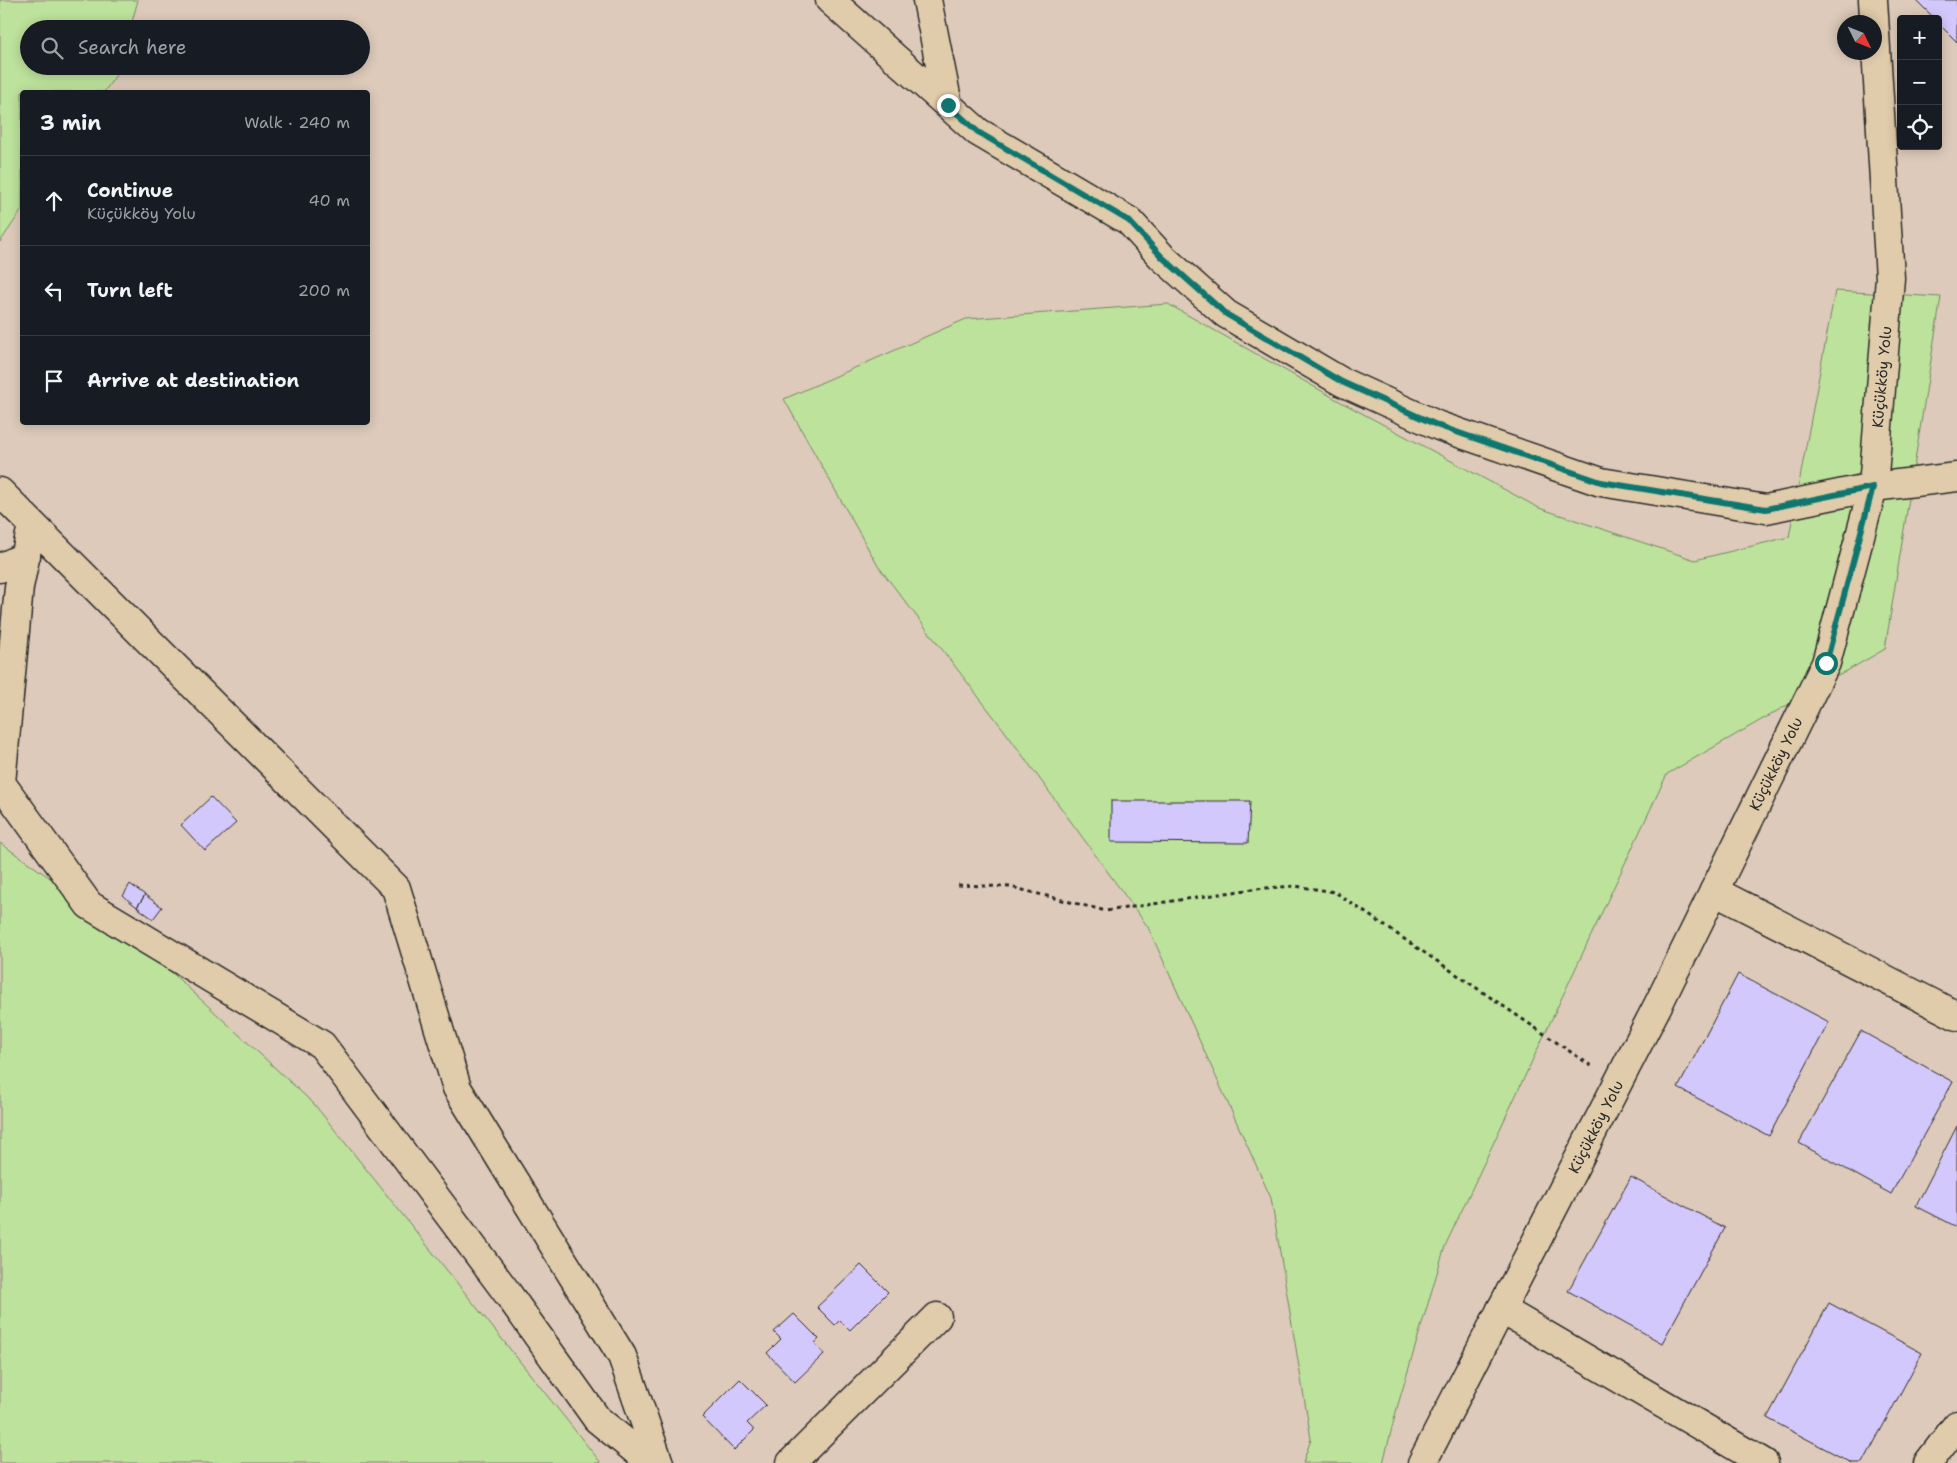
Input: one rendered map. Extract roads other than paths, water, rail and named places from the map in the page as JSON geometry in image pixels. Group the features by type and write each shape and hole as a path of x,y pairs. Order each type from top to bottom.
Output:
{"street":[{"path":"830,0 978,132 1129,221 1162,257 1226,314 1342,382 1439,426 1601,482 1766,509 1873,487 1957,476"},
{"path":"926,0 948,105"},
{"name":"Küçükköy Yolu","path":"1422,1463 1618,1084 1826,663 1873,487 1890,278 1874,0"},
{"path":"0,492 396,888 457,1088 622,1356 659,1463"},
{"path":"32,524 20,587 0,783 89,904 322,1045 508,1294 597,1419 651,1463"},
{"path":"0,568 26,556"},
{"path":"1714,891 1957,1016"},
{"path":"1501,1310 1764,1463"},
{"path":"791,1463 936,1316"},
{"path":"1928,1463 1957,1425"}]}
